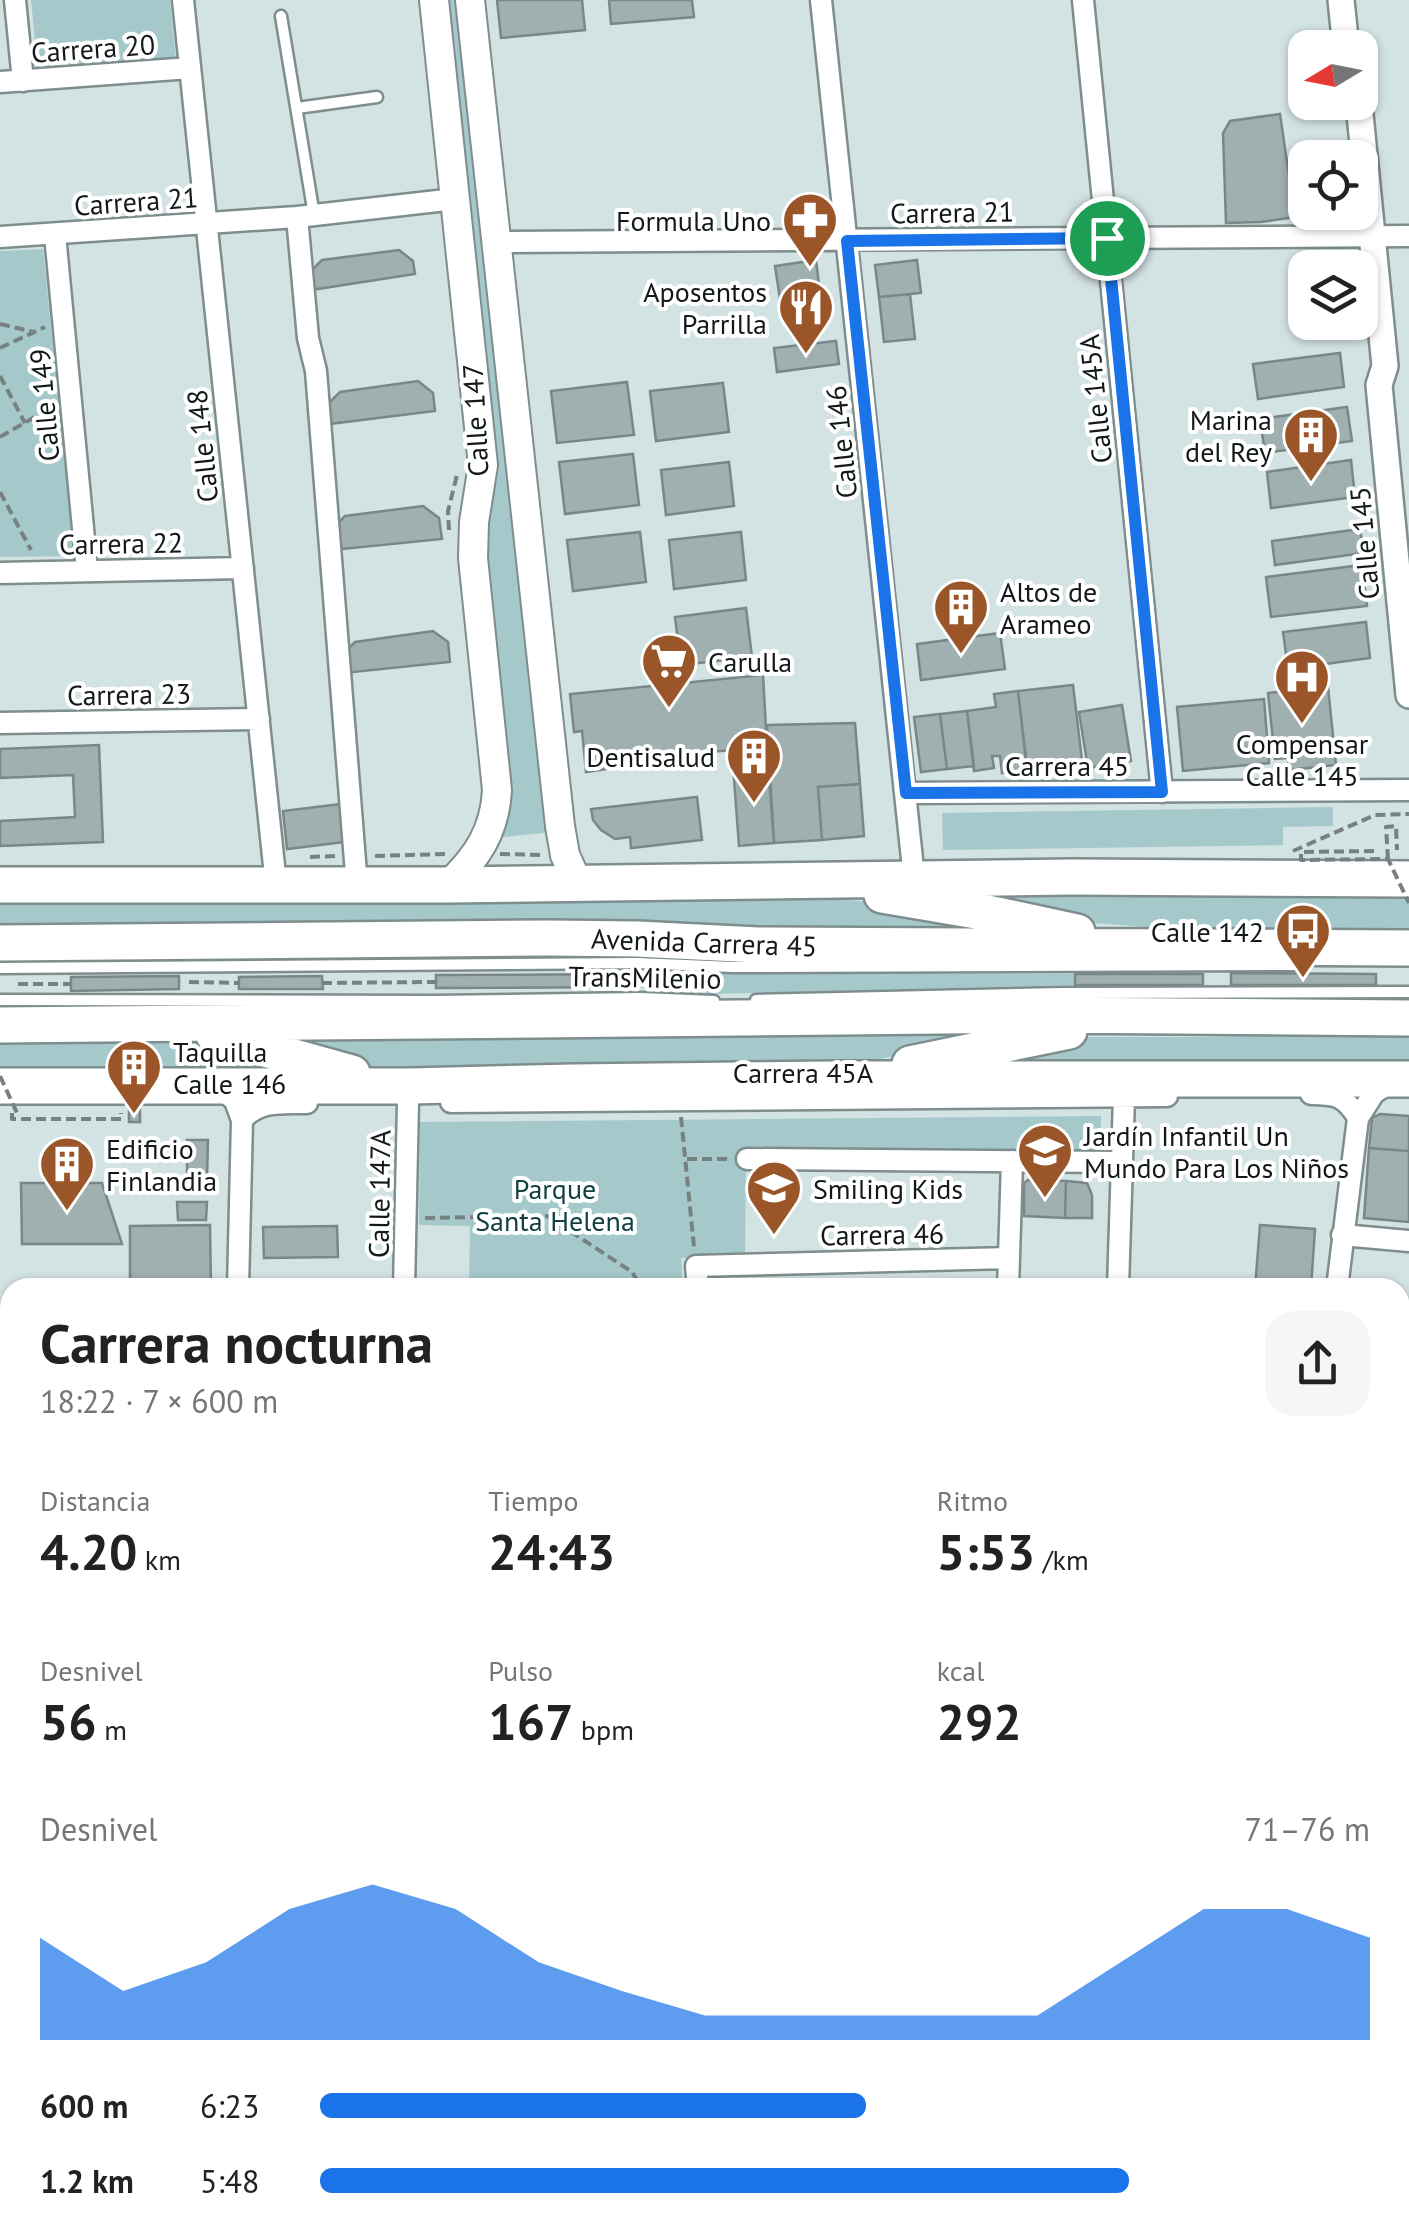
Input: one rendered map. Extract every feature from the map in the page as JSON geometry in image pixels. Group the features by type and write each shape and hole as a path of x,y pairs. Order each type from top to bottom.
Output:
{"highway":[{"name":"Avenida Carrera 45","path":"0,885 448,885 572,869 783,882 1398,863"},
{"path":"783,882 954,907 1146,947"},
{"name":"Avenida Carrera 45","path":"0,944 560,938 758,945 1409,948"},
{"path":"0,1025 1048,1015 1409,1018"},
{"path":"835,1079 1142,1016"},
{"path":"166,1025 220,1036 410,1094"},
{"path":"6,1102 219,1086 410,1094 573,1082 1403,1079"}],"main road":[{"name":"Calle 147","path":"434,0 483,465 473,558 497,790 493,820 477,854 448,885"},
{"name":"Calle 147","path":"470,0 572,869"}],"street":[{"path":"15,0 23,81"},
{"name":"Calle 148","path":"183,0 276,886"},
{"name":"Calle 146","path":"822,0 914,878"},
{"name":"Calle 145A","path":"1084,0 1162,792"},
{"path":"1341,0 1344,30"},
{"name":"Carrera 20","path":"0,82 190,68"},
{"name":"Carrera 21","path":"0,237 306,216 455,199"},
{"path":"306,216 308,338 316,372 357,886"},
{"name":"Carrera 21","path":"496,242 1107,238 1309,230"},
{"name":"Calle 145","path":"1360,230 1385,366 1380,385 1409,695"},
{"name":"Carrera 21","path":"1372,230 1409,236"},
{"name":"Calle 149","path":"55,235 87,570"},
{"name":"Calle 145","path":"1366,340 1369,368 1380,385"},
{"name":"Carrera 22","path":"0,573 243,568"},
{"name":"Carrera 23","path":"0,724 259,719"},
{"name":"Carrera 45","path":"906,793 1409,790"},
{"path":"1338,1278 1358,1118 1374,1093 1403,1079"},
{"path":"219,1086 235,1101 242,1120 238,1278"},
{"name":"Carrera 45A","path":"242,1120 258,1106 269,1104 410,1094 1328,1094 1348,1102 1358,1118"},
{"name":"Calle 147A","path":"404,1278 410,1094"},
{"path":"1118,1278 1124,1097"},
{"path":"747,1159 1122,1162"},
{"path":"1008,1278 1012,1161"},
{"path":"1342,1235 1409,1242"},
{"name":"Carrera 46","path":"697,1277 1009,1258"}],"lane":[{"path":"282,16 297,108 306,216"},
{"path":"297,108 377,97"},
{"name":"TransMilenio","path":"0,968 636,963 732,967 1309,965"},
{"name":"TransMilenio","path":"0,1000 715,1001 1409,992"}],"path":[{"path":"0,324 34,332"},
{"path":"0,348 47,326"},
{"path":"0,376 25,423"},
{"path":"0,437 55,406"},
{"path":"0,492 31,550"},
{"path":"1398,863 1396,826 1386,827 1409,903"},
{"path":"1374,851 1301,852 1301,860 1398,863"},
{"path":"477,854 572,869"},
{"path":"179,982 239,983"},
{"path":"322,982 436,982"},
{"path":"8,984 70,984"},
{"path":"0,1076 17,1113 121,1112 121,1119 6,1102"},
{"path":"680,1110 697,1277"},
{"path":"685,1159 747,1159"},
{"path":"406,1218 548,1216 636,1278"}],"green space":[{"path":"31,0 170,0 176,61 38,72"},
{"path":"446,0 458,0 552,832 502,837 509,818 508,781 485,566"},
{"path":"43,249 74,556 0,557 0,251"},
{"path":"1333,807 1333,826 1283,827 1283,845 943,850 942,813"},
{"path":"1409,888 1409,931 1162,928 1066,921 946,894"},
{"path":"707,890 749,899 850,900 929,909 1011,931 646,923 0,928 0,894"},
{"path":"638,974 1075,974 1075,985 711,994 638,987"},
{"path":"1026,1029 875,1060 400,1077 261,1039"},
{"path":"1409,1030 1409,1069 924,1069 1062,1037"},
{"path":"0,1035 125,1035 205,1042 336,1077 0,1076"},
{"name":"Parque Santa Helena","path":"1101,1116 1101,1153 746,1150 745,1258 681,1258 682,1278 469,1278 470,1226 419,1225 420,1122"}],"building":[{"path":"497,0 582,0 585,30 501,38"},
{"path":"609,0 692,0 694,17 611,24"},
{"path":"1280,114 1288,169 1288,218 1226,223 1223,133 1230,121"},
{"path":"399,250 413,261 415,274 311,290 307,275 322,260"},
{"path":"816,260 820,293 780,299 775,266"},
{"path":"917,260 921,293 879,297 875,265"},
{"path":"910,294 915,339 884,342 879,297"},
{"name":"Aposentos Parrilla","path":"836,341 839,364 777,372 774,348"},
{"path":"1340,353 1344,387 1258,399 1253,364"},
{"path":"418,381 433,393 435,411 329,424 325,407 340,392"},
{"path":"627,382 634,435 557,443 551,391"},
{"path":"723,383 729,432 656,441 650,391"},
{"path":"1347,407 1352,441 1265,453 1260,419"},
{"path":"633,454 639,505 565,514 559,462"},
{"name":"Marina del Rey","path":"1351,460 1355,497 1271,508 1267,472"},
{"path":"729,462 734,506 666,515 661,470"},
{"path":"423,506 439,518 442,539 333,550 329,532 345,516"},
{"path":"1360,529 1364,553 1275,565 1272,541"},
{"path":"640,532 646,582 573,591 567,540"},
{"path":"741,532 746,580 674,589 669,540"},
{"path":"1362,565 1367,606 1271,617 1266,577"},
{"path":"746,608 752,657 681,665 675,617"},
{"path":"1366,622 1370,658 1288,669 1283,632"},
{"path":"433,631 448,642 450,662 344,673 340,657 355,642"},
{"name":"Altos de Arameo","path":"1000,633 1005,669 921,680 917,644"},
{"name":"Carulla","path":"763,675 767,747 606,761 607,769 586,772 582,731 574,732 570,694"},
{"path":"1073,685 1083,769 1028,775 1018,691"},
{"name":"Compensar Calle 145","path":"1328,687 1336,765 1289,770 1288,758 1275,759 1268,693"},
{"path":"1018,691 1027,770 1002,773 1000,756 992,756 994,768 974,771 967,711 996,707 994,694"},
{"path":"1264,699 1269,763 1183,771 1177,707"},
{"path":"1122,705 1131,761 1088,768 1079,712"},
{"path":"967,711 974,766 947,769 940,714"},
{"path":"940,714 947,769 921,772 914,717"},
{"path":"855,723 860,784 818,787 822,840 774,843 767,725"},
{"path":"99,745 103,842 0,846 0,821 75,817 73,775 0,778 0,749"},
{"name":"Dentisalud","path":"768,763 774,843 739,846 733,766"},
{"path":"860,784 864,836 822,840 818,787"},
{"path":"697,797 702,840 631,848 630,837 615,839 601,830 591,809"},
{"path":"341,804 345,842 287,849 283,811"},
{"name":"Calle 142","path":"1231,973 1376,974 1376,985 1231,985"},
{"path":"638,974 638,987 436,988 436,975"},
{"name":"Calle 142","path":"1075,974 1203,974 1203,985 1075,985"},
{"path":"179,976 179,989 71,991 71,977"},
{"path":"322,976 323,989 239,989 239,977"},
{"name":"Taquilla Calle 146","path":"129,1109 140,1109 140,1122 129,1122"},
{"path":"1380,1114 1409,1116 1409,1151 1369,1148 1372,1118"},
{"path":"187,1140 208,1140 207,1179 187,1179"},
{"path":"1369,1148 1409,1151 1409,1222 1364,1218"},
{"name":"Jardín Infantil Un Mundo Para Los Niños","path":"1066,1181 1065,1218 1024,1216 1024,1183"},
{"path":"1066,1181 1087,1183 1092,1195 1092,1218 1065,1218"},
{"name":"Edificio Finlandia","path":"21,1183 102,1183 122,1244 22,1244"},
{"path":"177,1202 207,1202 206,1220 178,1220"},
{"path":"210,1225 211,1278 130,1278 130,1226"},
{"path":"1260,1225 1315,1229 1312,1278 1256,1278"},
{"path":"337,1226 338,1257 264,1258 263,1227"}],"place":[{"name":"Formula Uno","path":"810,269"},
{"name":"Aposentos Parrilla","path":"806,356"},
{"name":"Marina del Rey","path":"1311,484"},
{"name":"Altos de Arameo","path":"961,656"},
{"name":"Carulla","path":"669,710"},
{"name":"Compensar Calle 145","path":"1302,726"},
{"name":"Dentisalud","path":"754,805"},
{"name":"Calle 142","path":"1303,980"},
{"name":"Taquilla Calle 146","path":"134,1116"},
{"name":"Jardín Infantil Un Mundo Para Los Niños","path":"1045,1200"},
{"name":"Edificio Finlandia","path":"67,1213"},
{"name":"Smiling Kids","path":"774,1237"}],"route":[{"path":"1107,238 1162,792 906,793 847,241 1107,238"}]}
